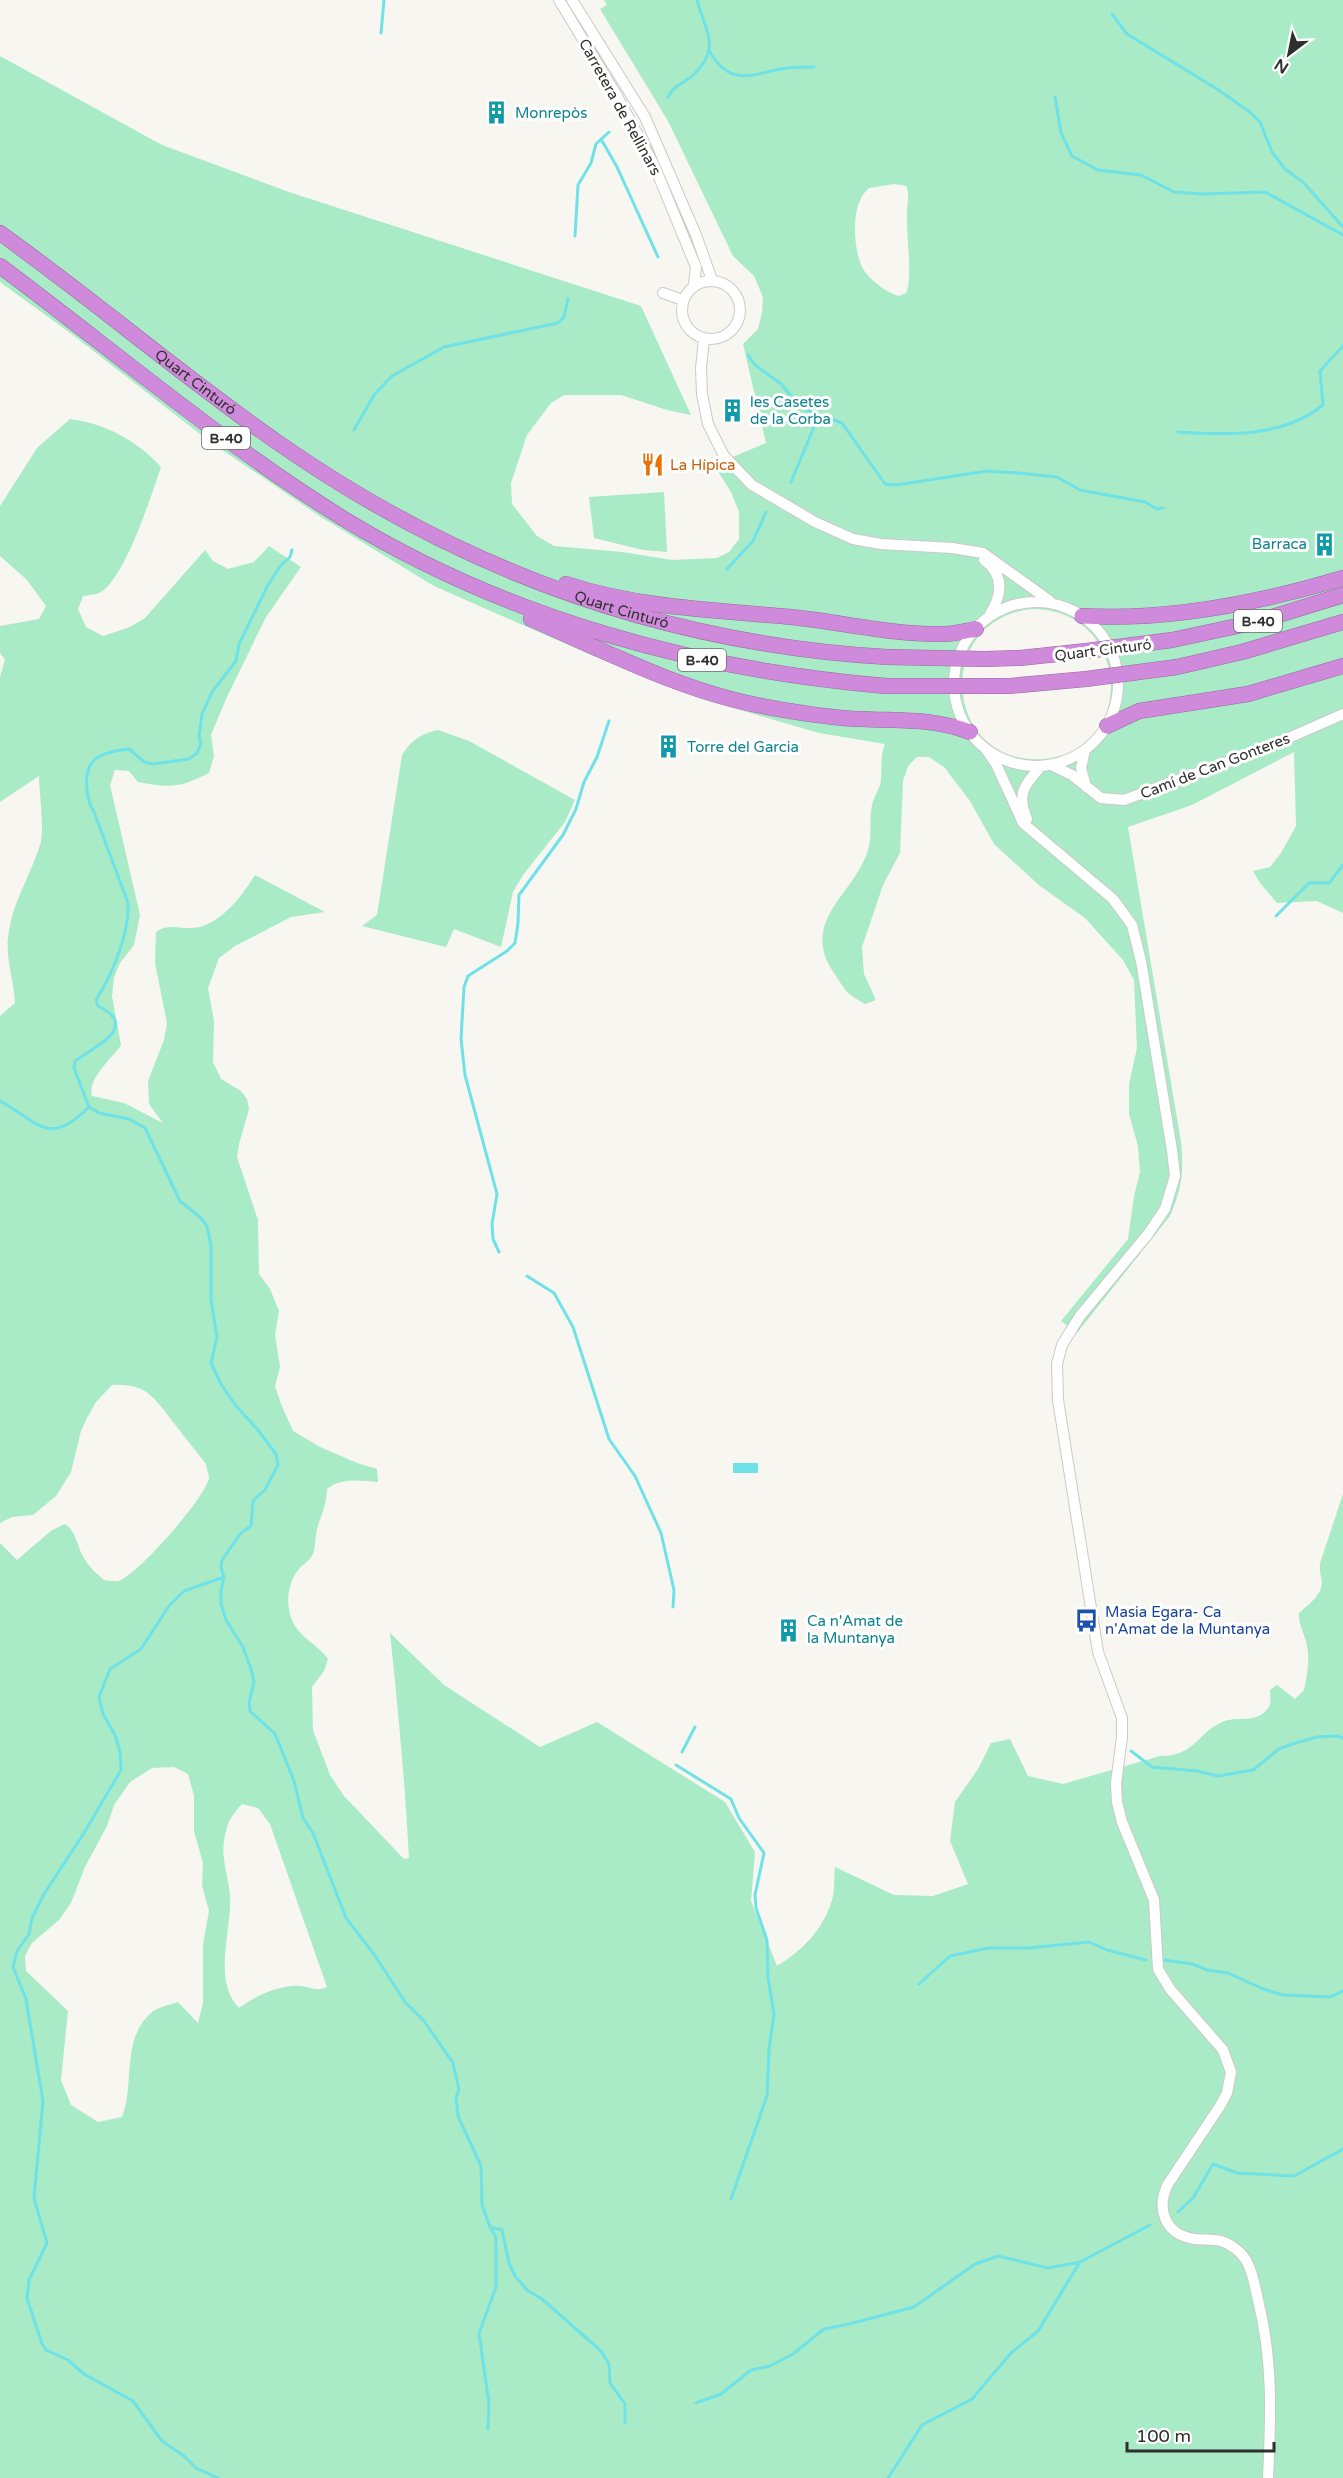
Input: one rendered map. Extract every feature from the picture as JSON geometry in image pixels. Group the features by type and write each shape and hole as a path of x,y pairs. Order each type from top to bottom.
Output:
{"highway":[{"name":"Quart Cinturó","path":"0,233 280,444 340,482 426,530 624,612 707,633 793,649 887,657 984,659 1020,658 1172,640 1256,622 1343,595"},
{"name":"Quart Cinturó","path":"0,266 255,459 346,520 467,587 523,611 716,663 796,676 886,686 981,686 1086,679 1177,667 1242,652 1343,622"},
{"path":"535,577 625,600 697,610 793,617 919,633 946,634 976,628"},
{"path":"1082,616 1137,616 1224,606 1285,594 1343,578"},
{"path":"523,611 638,666 702,690 759,706 859,719 929,721 948,724 970,732"},
{"path":"1107,726 1138,711 1248,694 1343,666"}],"street":[{"name":"Carretera de Rellinars","path":"559,0 617,96 654,165 694,262 694,285"},
{"name":"Carretera de Rellinars","path":"572,0 645,117 696,235 712,280"},
{"path":"712,280 725,284 734,292 740,304 739,317 734,328 723,337 704,339 690,331 681,312 683,300 694,285 712,280"},
{"path":"663,293 683,300"},
{"path":"704,339 700,368 708,424 724,456 752,485 815,522 853,539 983,554 1055,604 1082,616 1101,633 1116,663 1118,695 1107,726 1086,750 1075,757 1046,766 1029,779 1021,795 1022,806 1037,836"},
{"path":"968,552 989,564 999,579 999,599 989,617"},
{"path":"1055,604 1021,603 1007,607 989,617 976,628 961,652 954,680 957,707 970,732 996,764 1023,823 1113,899 1132,925 1141,961 1175,1176 1165,1209 1148,1234 1080,1316 1062,1345 1057,1371 1058,1400 1098,1652 1122,1718 1122,1737 1116,1777 1117,1803 1122,1822 1154,1900 1158,1969 1170,1989 1223,2050 1231,2072 1227,2093 1220,2106 1167,2184 1161,2210 1171,2228 1180,2235 1192,2239 1221,2241 1242,2254 1251,2271 1261,2310 1270,2368 1268,2478"},
{"name":"Camí de Can Gonteres","path":"1046,766 1072,775 1104,799 1114,801 1128,799 1268,747 1343,714"},
{"path":"985,748 1011,762 1046,766"},
{"path":"1086,750 1082,768 1087,788"}],"green space":[{"path":"604,0 1343,0 1343,913 1317,901 1277,903 1253,871 1270,867 1296,826 1294,752 1192,805 1128,827 1181,1142 1182,1171 1180,1188 1170,1216 1077,1333 1061,1321 1128,1239 1140,1172 1138,1146 1129,1114 1129,1084 1137,1048 1134,980 1123,960 1085,918 1040,886 994,844 970,801 944,767 929,757 917,757 908,766 903,781 900,853 883,885 862,947 864,974 876,1000 865,1004 846,991 834,973 824,954 822,937 826,921 854,878 869,846 871,810 880,783 885,744 819,733 699,698 591,655 434,586 321,517 209,441 73,335 0,282 0,56 162,145 289,192 641,306 691,415 621,395 564,395 551,403 527,435 511,483 512,504 537,536 554,546 622,552 672,560 717,558 729,552 739,539 739,512 731,492 714,465 766,443 743,344 758,329 763,297 754,276 733,256 668,121 600,9 607,5","holes":["894,184 906,186 908,196 909,278 906,293 899,296 878,285 865,272 859,258 855,237 856,214 863,195 869,188","1031,609 1064,615 1089,631 1104,654 1111,681 1108,709 1095,733 1074,751 1042,759 1010,755 985,740 970,718 963,691 965,664 977,639 999,619"]},
{"path":"70,419 108,429 120,435 142,449 161,467 137,534 120,570 101,592 83,596 78,609 86,627 103,636 130,627 145,618 205,550 213,561 228,569 254,562 269,546 301,567 266,617 226,699 211,735 214,756 209,773 190,782 167,786 138,782 129,771 115,770 110,785 140,915 134,945 120,963 114,977 112,996 121,1045 101,1069 91,1089 92,1096 124,1103 163,1123 149,1104 148,1081 164,1040 167,1023 155,963 156,932 173,927 192,928 211,922 229,909 255,875 325,912 291,917 235,946 219,958 208,988 214,1021 213,1062 221,1079 241,1091 247,1099 249,1109 237,1157 258,1220 259,1274 270,1289 279,1311 275,1335 280,1367 275,1386 281,1404 293,1431 320,1447 377,1469 378,1482 345,1481 327,1489 313,1553 311,1558 300,1567 291,1582 288,1604 298,1631 328,1659 324,1671 312,1687 313,1730 330,1775 344,1796 404,1859 409,1858 390,1633 444,1685 540,1747 597,1722 725,1802 755,1852 751,1901 777,1966 795,1954 823,1921 833,1896 835,1867 894,1895 933,1896 968,1884 950,1841 955,1802 978,1769 991,1743 1010,1739 1028,1776 1063,1784 1160,1756 1182,1752 1216,1725 1230,1720 1253,1718 1264,1713 1270,1704 1270,1690 1277,1685 1295,1699 1304,1690 1308,1663 1307,1646 1299,1613 1320,1591 1322,1582 1320,1563 1343,1494 1343,2478 0,2478 0,1543 17,1560 52,1530 65,1524 72,1531 82,1554 93,1570 104,1580 118,1581 140,1565 170,1535 205,1488 209,1478 206,1464 155,1399 134,1387 112,1385 96,1402 87,1418 81,1431 71,1472 56,1496 33,1515 12,1517 0,1523 0,1016 15,1003 8,949 9,931 11,920 40,845 42,831 39,776 0,802 0,677 5,660 0,653 0,626 39,619 46,606 27,580 0,556 0,506 37,448","holes":["174,1767 188,1774 194,1796 194,1831 203,1863 202,1885 209,1911 203,1944 203,2003 198,2023 178,2002 151,2013 142,2024 132,2049 126,2104 122,2117 98,2122 71,2105 61,2080 68,2011 26,1971 25,1956 32,1943 59,1920 71,1903 85,1867 107,1826 114,1805 130,1782 152,1768","242,1804 258,1808 270,1824 327,1987 317,1989 300,1986 284,1987 259,1996 239,2008 226,1984 225,1955 230,1896 223,1848 230,1821"]},
{"path":"664,492 667,552 643,550 594,538 589,497"},
{"path":"438,730 469,741 575,800 565,822 523,875 513,892 501,947 454,929 446,947 362,926 377,915 402,755 417,738"}],"water":[{"path":"733,1463 758,1463 758,1473 733,1473"}],"waterway":[{"path":"381,33 384,0"},
{"path":"668,97 676,87 692,76 707,57 709,40 697,0"},
{"path":"1112,14 1127,34 1250,112 1260,122 1272,152 1285,169 1303,182 1343,227"},
{"path":"710,52 725,70 740,76 788,68 814,67"},
{"path":"1055,97 1061,133 1072,156 1098,170 1141,175 1174,192 1202,194 1265,192 1343,235"},
{"path":"575,236 578,185 591,163 596,144 609,132"},
{"path":"601,139 617,167 658,257"},
{"path":"354,430 374,395 392,376 444,347 558,323 564,317 568,299"},
{"path":"1178,432 1215,434 1254,432 1290,424 1307,416 1323,405 1320,371 1343,346"},
{"path":"748,355 755,365 781,384 804,409 842,423 885,484 896,485 987,471 1018,473 1057,477 1080,490 1145,502 1157,509 1163,508"},
{"path":"791,482 819,415"},
{"path":"727,569 753,541 766,512"},
{"path":"0,1101 34,1123 53,1129 75,1119 89,1107 74,1068 75,1061 102,1043 115,1029 115,1021 110,1014 98,1006 96,1000 119,953 126,927 128,903 89,801 88,770 97,758 120,750 129,749 144,762 153,764 189,759 197,753 201,744 199,736 202,714 212,692 236,661 239,644 268,585 281,565 290,557 292,550"},
{"path":"499,1252 493,1239 492,1224 497,1194 465,1075 461,1039 464,987 468,976 507,951 515,943 519,895 563,835 576,809 584,782 597,757 609,721"},
{"path":"1276,916 1309,883 1329,883 1343,865"},
{"path":"89,1107 99,1113 129,1119 145,1128 180,1201 207,1226 211,1246 211,1300 217,1337 211,1363 221,1384 236,1406 276,1454 278,1465 265,1490 253,1501 251,1526 241,1533 222,1560 221,1567 224,1577 221,1604 226,1620 243,1647 254,1682 249,1703 250,1711 275,1734 294,1781 303,1818 313,1833 346,1918 376,1957 405,2002 424,2021 453,2063 459,2090 456,2097 458,2116 481,2166 482,2205 490,2227 502,2230 509,2263 515,2276 527,2290 542,2299 601,2351 609,2364 610,2383 625,2404 625,2423"},
{"path":"527,1276 554,1293 573,1327 609,1439 635,1476 661,1533 674,1590 673,1607"},
{"path":"218,2478 196,2468 184,2456 162,2441 133,2401 84,2374 68,2360 46,2350 42,2344 27,2298 29,2280 47,2243 34,2198 43,2101 26,1999 13,1967 17,1951 29,1934 32,1918 44,1894 84,1833 121,1770 120,1752 115,1735 103,1714 99,1697 110,1669 141,1649 169,1606 184,1591 224,1577"},
{"path":"682,1752 695,1727"},
{"path":"1131,1751 1152,1767 1197,1771 1218,1776 1253,1770 1279,1749 1292,1744 1317,1737 1338,1736 1343,1738"},
{"path":"676,1765 731,1799 739,1818 764,1853 755,1895 756,1908 767,1940 768,1978 774,2014 769,2049 767,2096 731,2199"},
{"path":"919,1984 950,1956 988,1948 1028,1948 1089,1942 1107,1950 1146,1960"},
{"path":"1164,1960 1228,1973 1282,1995 1330,1997 1343,1991"},
{"path":"1178,2212 1193,2198 1213,2164 1237,2173 1294,2176 1343,2149"},
{"path":"696,2403 721,2394 751,2370 770,2366 793,2354 824,2329 914,2307 975,2264 998,2256 1048,2268 1080,2262 1150,2225"},
{"path":"488,2429 489,2404 479,2333 496,2287 496,2237 491,2229"},
{"path":"888,2478 922,2425 972,2399 1011,2353 1038,2331 1080,2262"}],"place":[{"name":"Monrepòs","path":"497,113"},
{"name":"les Casetes de la Corba","path":"732,411"},
{"name":"La Hípica","path":"652,465"},
{"name":"Barraca","path":"1325,544"},
{"name":"Torre del Garcia","path":"669,747"},
{"name":"Masia Egara- Ca n'Amat de la Muntanya","path":"1087,1621"},
{"name":"Ca n'Amat de la Muntanya","path":"789,1630"}]}
